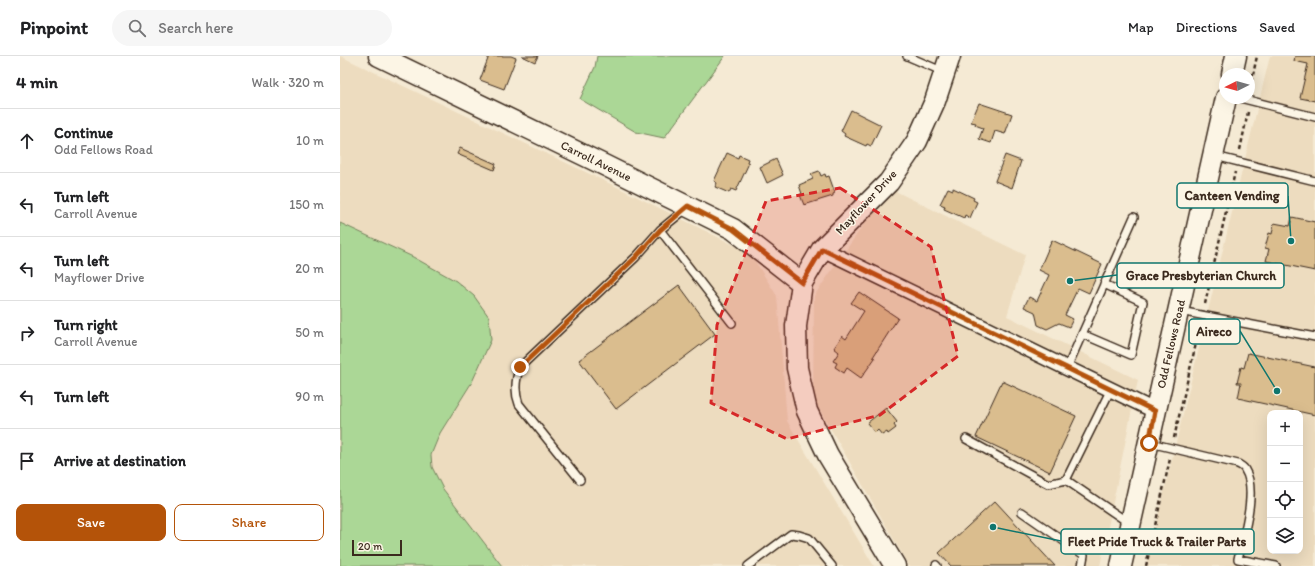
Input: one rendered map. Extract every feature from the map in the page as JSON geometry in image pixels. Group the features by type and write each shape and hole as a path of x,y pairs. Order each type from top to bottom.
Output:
{"street":[{"name":"Carroll Avenue","path":"379,56 733,229 802,283"},
{"path":"1233,68 1236,56"},
{"name":"Mayflower Drive","path":"895,566 828,455 808,411 797,368 796,326 802,283 822,249 889,182 917,141 936,101 947,64"},
{"name":"Odd Fellows Road","path":"1121,566 1225,104"},
{"path":"822,249 1155,411"}],"lane":[{"path":"907,56 947,64"},
{"path":"1255,102 1315,117"},
{"path":"1213,156 1315,181"},
{"path":"580,480 519,404 516,397 516,377 520,367 636,257 660,230 688,206"},
{"path":"1067,368 1134,217"},
{"path":"660,230 732,323"},
{"path":"1082,334 1131,355 1143,302 1104,284"},
{"path":"1178,311 1315,337"},
{"path":"1066,480 1111,389"},
{"path":"966,439 1048,484 1066,480 1131,524"},
{"path":"1149,443 1238,464 1245,469 1249,480 1250,499 1238,559 1276,566"},
{"path":"1022,512 1084,555 1082,566"},
{"path":"748,566 791,534 809,538 832,566"}],"path":[{"path":"1255,68 1257,56"},
{"path":"1240,147 1247,116"},
{"path":"1206,300 1234,176"},
{"path":"1176,434 1199,330"},
{"path":"1146,566 1169,463"}],"highlighted area":[{"path":"840,188 931,247 958,356 880,415 787,439 711,403 717,325 766,201"}],"shaded area":[{"path":"340,56 617,187 750,253 777,296 787,421 874,566 502,566 443,489 432,467 431,455 440,433 472,382 491,340 489,317 413,257 340,223"},
{"path":"1270,56 1315,56 1315,566 1146,566"},
{"path":"893,190 1025,255 1007,316 1138,380 1100,566 909,566 813,398 814,296 864,224"}],"green space":[{"path":"597,56 725,56 664,138 636,132 580,99 595,67"},
{"path":"340,223 413,257 456,281 474,296 489,317 491,340 472,382 440,433 431,455 432,467 443,489 502,566 340,566"}],"building":[{"path":"489,56 511,56 516,58 504,89 480,80"},
{"path":"522,56 538,56 535,62"},
{"path":"1295,56 1315,56 1315,101 1300,98 1308,64 1294,61"},
{"path":"979,103 1012,114 1005,134 995,131 991,143 979,139 983,128 975,125 976,123 971,122"},
{"path":"851,110 881,125 871,146 867,144 866,146 844,136 845,134 841,131"},
{"path":"460,148 496,164 494,170 457,154"},
{"path":"727,153 738,158 739,155 748,159 747,162 749,163 736,191 731,189 729,193 715,187 717,183 714,181"},
{"path":"1005,155 1021,161 1012,188 995,181"},
{"path":"776,159 783,175 767,183 760,167"},
{"path":"819,171 821,176 825,174 826,177 829,176 835,193 833,196 804,205 800,195 802,194 799,185 813,179 811,174"},
{"path":"948,188 953,190 953,188 974,198 973,200 977,202 970,218 965,215 964,218 944,209 945,206 940,204"},
{"path":"1292,217 1315,222 1315,271 1266,261 1269,249 1265,248 1269,233 1272,234 1274,223 1290,226"},
{"path":"1052,240 1102,264 1089,293 1078,288 1065,315 1073,319 1069,327 1059,323 1047,329 1038,325 1035,312 1024,307 1029,297 1037,301 1049,275 1039,270"},
{"path":"679,285 715,334 616,409 579,360"},
{"path":"859,292 898,318 873,357 875,358 861,378 847,368 844,373 835,367 837,363 833,361 839,352 834,348 842,336 846,339 864,311 851,303"},
{"path":"1248,353 1315,367 1315,415 1303,412 1303,410 1292,410 1238,398 1241,383 1237,383 1241,367 1244,368"},
{"path":"1002,381 1076,416 1050,472 976,437"},
{"path":"886,408 897,422 894,425 896,428 888,434 887,432 882,435 878,430 875,433 867,423"},
{"path":"995,501 1055,566 951,566 939,553"}],"place":[{"name":"Canteen Vending","path":"1291,241"},
{"name":"Grace Presbyterian Church","path":"1070,281"},
{"name":"Aireco","path":"1277,391"},
{"name":"Fleet Pride Truck & Trailer Parts","path":"993,527"}],"route":[{"path":"520,367 636,257 660,230 688,206 733,229 802,283 822,249 1155,411 1149,443"}]}
